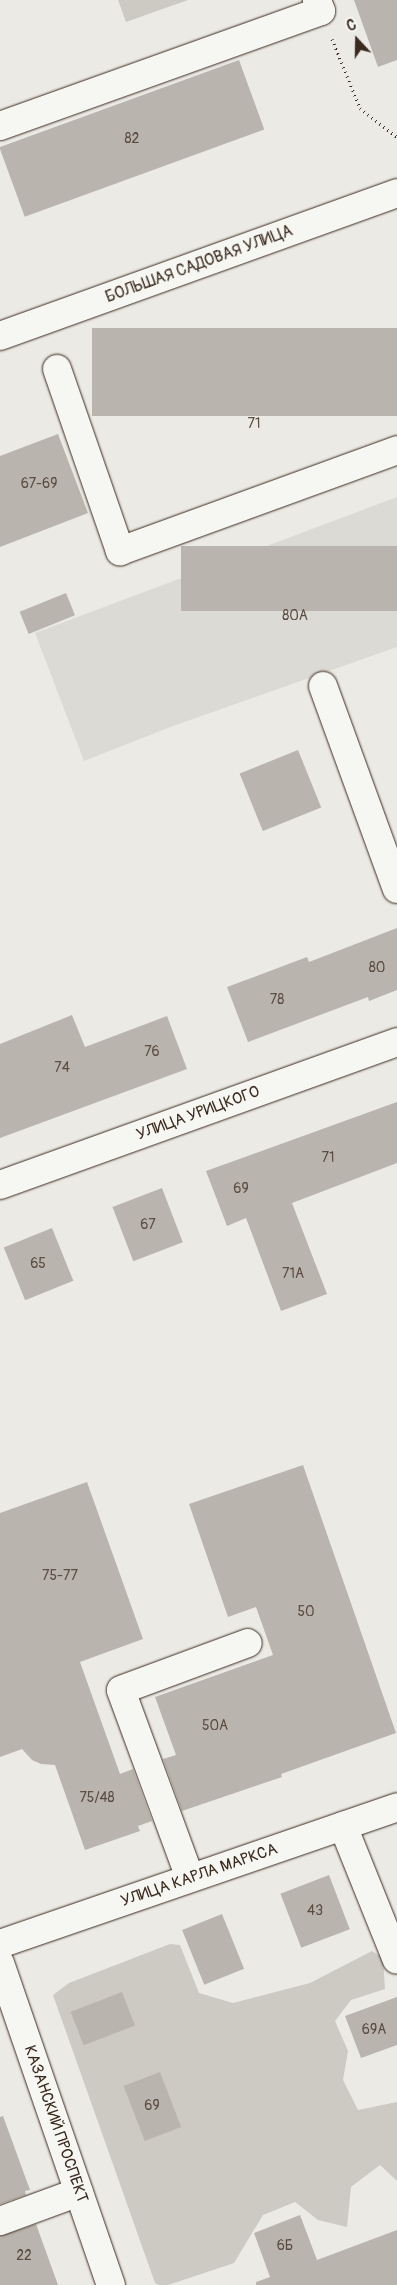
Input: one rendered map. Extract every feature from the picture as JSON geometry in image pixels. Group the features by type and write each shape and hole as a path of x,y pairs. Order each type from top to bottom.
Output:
{"main road":[{"path":"0,126 319,5"},
{"name":"БОЛЬШАЯ САДОВАЯ УЛИЦА","path":"0,336 397,193"},
{"path":"57,369 120,551 397,450"},
{"path":"323,686 397,889"},
{"name":"УЛИЦА УРИЦКОГО","path":"0,1184 397,1042"},
{"path":"190,1878 121,1690 248,1643"},
{"name":"УЛИЦА КАРЛА МАРКСА","path":"0,1944 397,1806"},
{"path":"343,1826 397,1960"},
{"name":"КАЗАНСКИЙ ПРОСПЕКТ","path":"0,1963 111,2285"},
{"path":"0,2221 79,2192"}],"path":[{"path":"319,5 360,108 397,137"}],"shaded area":[{"path":"118,0 188,0 126,22"},
{"path":"397,497 397,647 173,726 84,761 35,633"},
{"path":"170,1944 180,1945 199,1993 233,2003 310,1983 372,1951 383,1958 385,1989 351,2000 335,2021 348,2051 343,2080 358,2110 397,2102 397,2181 380,2165 351,2187 347,2227 318,2220 295,2202 263,2215 234,2263 168,2285 159,2285 155,2283 53,1995 69,1983"}],"building":[{"path":"354,0 397,0 397,60 378,67"},
{"path":"239,60 264,130 25,217 0,147"},
{"path":"92,328 397,328 397,416 92,416"},
{"path":"58,434 88,513 0,547 0,456"},
{"path":"181,546 397,546 397,611 181,611"},
{"path":"66,593 75,615 29,634 20,612"},
{"path":"298,750 321,807 263,831 240,774"},
{"path":"397,928 397,990 369,1001 368,997 248,1042 227,987 307,957 309,962"},
{"path":"72,1015 85,1047 167,1016 187,1069 0,1138 0,1044"},
{"path":"397,1102 397,1163 292,1203 327,1294 281,1311 246,1218 227,1226 206,1171"},
{"path":"162,1188 183,1242 133,1261 113,1207"},
{"path":"52,1228 73,1281 25,1300 4,1247"},
{"path":"303,1465 396,1733 281,1774 282,1777 182,1811 163,1759 176,1755 155,1697 273,1655 256,1607 228,1617 189,1504"},
{"path":"87,1482 143,1639 80,1662 120,1774 133,1769 152,1821 138,1826 140,1831 85,1850 55,1765 41,1764 32,1760 22,1749 0,1757 0,1513"},
{"path":"329,1875 350,1929 301,1948 280,1894"},
{"path":"222,1914 244,1969 204,1985 182,1930"},
{"path":"122,1992 135,2026 84,2045 71,2012"},
{"path":"397,1997 397,2045 361,2058 345,2016"},
{"path":"160,2072 181,2127 145,2141 124,2086"},
{"path":"3,2116 30,2190 25,2191 26,2195 0,2204 0,2117"},
{"path":"300,2215 317,2260 397,2230 397,2285 256,2285 256,2282 270,2277 254,2233"},
{"path":"36,2224 58,2285 0,2285 0,2236"}]}
